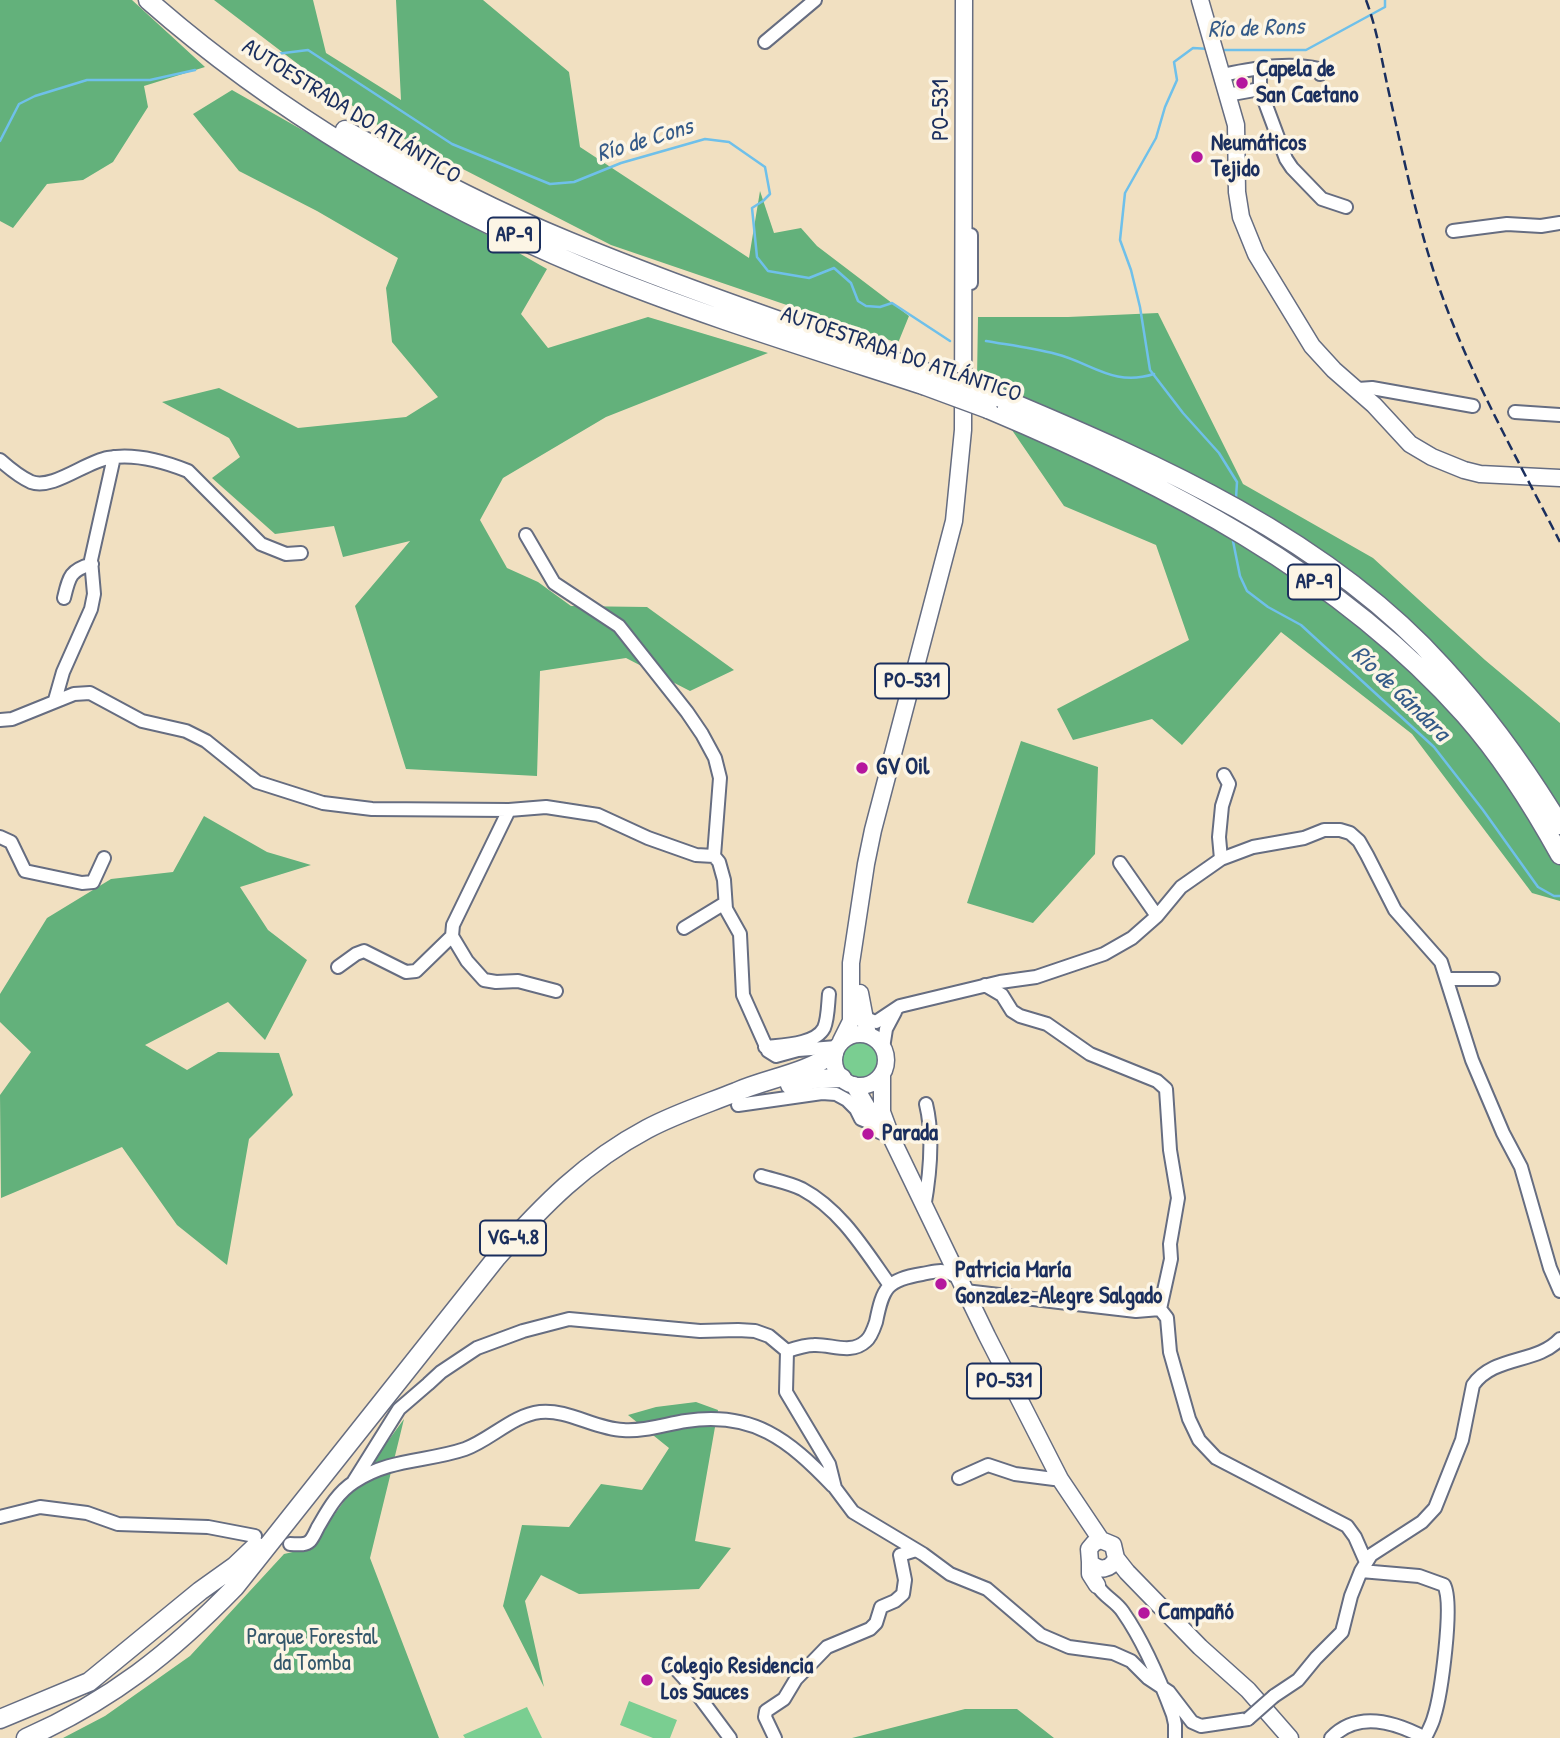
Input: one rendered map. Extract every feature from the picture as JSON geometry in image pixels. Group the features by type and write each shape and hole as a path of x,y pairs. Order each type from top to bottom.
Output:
{"highway":[{"name":"AUTOESTRADA DO ATLÁNTICO","path":"148,0 192,38 310,120 421,187 482,220 582,267 646,292 922,378"},
{"name":"AUTOESTRADA DO ATLÁNTICO","path":"165,0 245,65 312,110 492,206 566,240 922,378 1086,434 1194,485 1251,516 1319,561 1384,610 1443,666 1495,728 1560,825"},
{"name":"AUTOESTRADA DO ATLÁNTICO","path":"994,404 1193,506 1261,547 1361,618 1407,657 1465,716 1512,776 1560,855"},
{"name":"VG-4.8","path":"26,1738 108,1695 148,1667 195,1628 235,1587 497,1256 566,1183 649,1128 837,1047"},
{"name":"VG-4.8","path":"702,1106 815,1079 848,1082"},
{"path":"0,1719 89,1682 200,1591 235,1566 261,1541 338,1447 367,1420"}],"main road":[{"name":"PO-531","path":"962,0 963,430 954,521 873,830 851,963 851,1021 837,1047 834,1064 878,1126 946,1269 1080,1528 1143,1601 1254,1707 1280,1738"},
{"path":"1200,0 1237,135 1239,207 1250,241 1277,292 1312,346 1410,443 1432,457 1480,474 1560,479"},
{"name":"PO-531","path":"856,932 863,1017 870,1036 883,1048 886,1061 882,1073 882,1112 920,1181 924,1208 971,1295 1060,1479 1101,1555 1127,1572 1193,1640 1248,1690 1290,1738"},
{"path":"837,1047 854,1034 870,1036"},
{"path":"848,1082 872,1082 882,1073"},
{"path":"1097,1585 1090,1574 1101,1555"}],"street":[{"path":"765,42 815,0"},
{"name":"PO-531","path":"964,363 971,267 970,0"},
{"path":"1221,75 1260,68 1302,65 1319,69 1320,74"},
{"path":"1260,68 1260,89 1282,153 1292,168 1322,199 1346,207"},
{"path":"1227,95 1260,89"},
{"path":"1453,231 1507,224 1541,226 1560,223"},
{"path":"1358,389 1372,388 1473,406"},
{"path":"1515,412 1560,415"},
{"path":"0,460 29,481 38,484 54,481 82,467 114,457 132,456 188,471 261,544 286,554 301,553"},
{"path":"55,701 64,672 91,609 94,594 92,564 95,537 114,457"},
{"path":"526,535 554,583 619,626 702,734 715,758 720,778 715,856 724,880 725,903 740,934 743,995 765,1046 776,1056 798,1050 811,1058"},
{"path":"64,598 72,573 79,567 92,564"},
{"path":"0,720 24,714 75,694 90,693 142,721 186,732 206,741 257,782 323,803 372,809 509,810 546,807 598,815 648,838 696,855 715,856"},
{"path":"1221,859 1219,838 1222,806 1229,784 1224,775"},
{"path":"509,810 453,925 452,936 467,961 484,980 518,981 556,991"},
{"path":"863,1017 876,1022 900,1006 985,985 1036,977 1104,954 1132,938 1157,916 1181,887 1221,859 1253,847 1304,838 1324,830 1350,833 1359,841 1395,910 1441,962 1472,1060 1521,1167 1550,1268 1560,1291"},
{"path":"0,837 11,842 25,871 82,884 93,882 104,858"},
{"path":"1120,863 1157,916"},
{"path":"684,928 725,903"},
{"path":"338,967 364,951 406,972 416,971 452,936"},
{"path":"1447,979 1493,979"},
{"path":"985,985 1003,995 1012,1011 1020,1016 1047,1024 1090,1054 1157,1081 1166,1089 1170,1150 1178,1198 1166,1290 1160,1309"},
{"path":"765,1046 803,1041 819,1035 825,1026 830,994"},
{"path":"883,1048 888,1023 900,1006"},
{"path":"870,1036 884,1023 885,1016"},
{"path":"738,1105 822,1093 836,1094 856,1109 861,1119 878,1126"},
{"path":"920,1181 930,1122 926,1104"},
{"path":"761,1176 805,1191 837,1216 848,1226 889,1284"},
{"path":"787,1351 812,1345 846,1349 866,1341 874,1328 883,1293 889,1284 903,1278 946,1269"},
{"path":"971,1295 1136,1311 1160,1309"},
{"path":"1160,1309 1167,1318 1170,1352 1189,1419 1199,1440 1216,1458 1347,1526 1355,1537 1363,1567"},
{"path":"354,1482 399,1409 418,1392 441,1372 477,1348 523,1331 569,1319 700,1331 755,1331 769,1336 787,1351"},
{"path":"290,1544 310,1541 336,1497 354,1482 404,1460 433,1457 466,1449 528,1415 542,1412 560,1414 624,1431 712,1418 743,1422 793,1446 835,1488 853,1512 950,1574 988,1590 1041,1635 1069,1647 1113,1653 1131,1661 1148,1678 1161,1685 1192,1722 1201,1726 1248,1719 1274,1696 1298,1681 1342,1632 1351,1596 1371,1555 1422,1522 1434,1508 1462,1440 1473,1385 1478,1378 1489,1369 1505,1362 1553,1347 1560,1339"},
{"path":"787,1351 786,1392 829,1464 835,1488"},
{"path":"959,1478 988,1465 1015,1474 1055,1479"},
{"path":"0,1517 40,1507 87,1513 118,1524 208,1527 256,1536"},
{"path":"775,1738 765,1717 766,1711 784,1699 796,1679 827,1647 870,1629 876,1623 881,1607 903,1594 905,1580 900,1555 916,1550"},
{"path":"1331,1738 1348,1724 1379,1721 1395,1723 1425,1738 1434,1721 1439,1699 1447,1624 1447,1590 1440,1583 1419,1576 1363,1567"},
{"path":"1097,1585 1124,1613 1161,1685 1175,1724 1175,1738"},
{"path":"675,1668 730,1738"}],"green space":[{"path":"0,0 132,0 205,67 144,86 148,107 113,162 83,180 47,184 13,228 0,221"},
{"path":"214,0 313,0 326,53 401,100 396,0 483,0 569,72 580,147 749,258 760,191 774,233 801,228 817,246 909,316 898,343 611,245 379,126"},
{"path":"232,90 547,269 521,314 548,348 648,317 768,353 606,417 503,478 480,520 507,568 538,582 571,606 647,607 734,670 690,691 626,658 540,671 537,776 406,769 355,606 410,541 343,557 334,526 275,534 212,478 240,457 229,438 162,402 219,388 298,428 406,417 438,397 392,342 386,288 398,258 317,211 239,171 193,114"},
{"path":"1158,313 1243,484 1373,558 1485,660 1560,723 1560,901 1532,893 1412,734 1281,632 1182,745 1152,719 1073,740 1057,709 1189,640 1156,545 1064,506 977,379 978,317"},
{"path":"1021,741 1098,767 1095,854 1033,923 967,903"},
{"path":"204,816 267,852 311,865 240,887 268,930 307,960 265,1040 228,1002 145,1045 187,1070 218,1052 279,1053 293,1095 249,1139 227,1265 177,1225 122,1147 1,1198 0,1095 31,1052 0,1022 0,994 47,918 111,879 173,872"},
{"path":"860,1042 873,1047 878,1060 873,1073 860,1078 847,1073 842,1060 847,1047"},
{"path":"696,1402 718,1410 695,1541 731,1548 699,1589 579,1594 541,1575 525,1601 544,1687 503,1606 522,1525 569,1527 601,1484 642,1490 669,1448 628,1415 656,1407"},
{"name":"Parque Forestal da Tomba","path":"404,1419 370,1558 439,1738 63,1738 105,1716 190,1656 284,1554 310,1548"},
{"path":"629,1701 677,1720 670,1738 653,1738 620,1725"},
{"path":"527,1707 542,1738 465,1738 463,1735"},
{"path":"965,1709 1017,1709 1054,1738 852,1738"}],"waterway":[{"name":"Río de Rons","path":"1222,50 1306,50 1385,7 1385,0"},
{"name":"Río de Gándara","path":"1209,49 1193,48 1174,62 1177,80 1156,138 1125,193 1120,240 1140,307 1150,370 1183,413 1219,453 1237,482 1236,498"},
{"name":"Río de Cons","path":"276,54 308,50 452,144 550,184 574,182 621,163 705,139 729,142 765,167 770,194 752,208 757,257 768,271 809,278 834,268 851,283 858,301 866,306 880,307 892,303 950,341"},
{"name":"Río de Cons","path":"0,141 19,104 35,96 87,80 150,80 195,70"},
{"name":"Río de Cons","path":"986,341 1056,354 1114,376 1126,378 1154,374"},
{"name":"Río de Gándara","path":"1233,541 1240,576 1247,591 1268,607 1301,625 1434,747 1538,887 1554,896 1560,896"}],"railway":[{"path":"1366,0 1417,213 1440,291 1487,400 1560,542"}],"place":[{"name":"Capela de San Caetano","path":"1242,83"},
{"name":"Neumáticos Tejido","path":"1197,157"},
{"name":"GV Oil","path":"862,768"},
{"name":"Parada","path":"868,1134"},
{"name":"Patricia María Gonzalez-Alegre Salgado","path":"941,1284"},
{"name":"Campañó","path":"1144,1613"},
{"name":"Colegio Residencia Los Sauces","path":"647,1680"}]}
